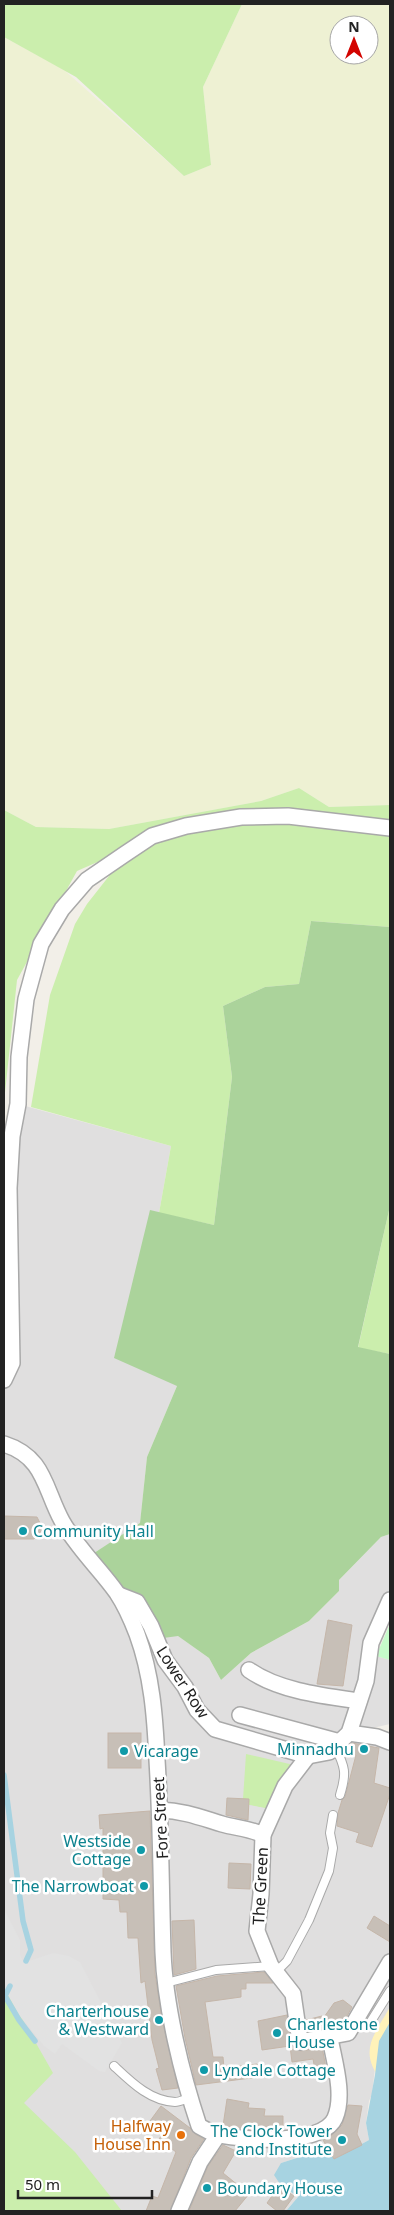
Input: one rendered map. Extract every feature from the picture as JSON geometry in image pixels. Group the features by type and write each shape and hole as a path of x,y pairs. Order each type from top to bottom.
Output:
{"street":[{"path":"4,1380 12,1363 9,1188 12,1136 18,1104 19,1056 26,999 41,944 62,909 87,880 125,854 152,836 186,826 242,817 288,816 390,828"},
{"name":"Fore Street","path":"4,1444 13,1447 32,1459 63,1522 119,1595 137,1635 151,1684 160,1810 163,1954 166,1983 178,2053 199,2126 218,2135"},
{"name":"Lower Row","path":"119,1595 137,1602 151,1626 165,1660 185,1687 197,1710 215,1729 308,1756"},
{"path":"308,1756 329,1752 341,1741 366,1681 371,1643 390,1600"},
{"path":"249,1670 260,1678 295,1689 359,1701"},
{"path":"240,1715 341,1741 377,1737 390,1742"},
{"name":"The Green","path":"308,1756 285,1786 263,1835 261,1894 257,1931 274,1969 292,1994 300,2042 330,2038"},
{"path":"160,1810 183,1811 223,1824 248,1828 263,1835"},
{"path":"179,2211 200,2162 218,2135 252,2139 293,2138 324,2129 335,2118 339,2097 330,2038 348,2033 390,1962"}],"lane":[{"path":"340,1795 345,1780 341,1741"},
{"path":"166,1983 216,1970 274,1969 287,1961 330,1871 334,1848 330,1833 332,1815"},
{"path":"355,2021 368,2026 390,1991"},
{"path":"114,2066 140,2090 165,2100 177,2102 190,2098"}],"shaded area":[{"path":"18,1104 171,1146 159,1213 177,1386 147,1457 140,1524 88,1557 177,1635 209,1658 221,1680 251,1653 309,1621 339,1591 339,1580 381,1537 390,1534 390,1600 376,1656 390,1660 390,1724 351,1733 390,1742 390,2022 375,2068 372,2094 369,2101 366,2123 369,2140 334,2159 328,2148 281,2163 280,2184 298,2197 286,2211 4,2211 4,1380"},
{"path":"249,1805 275,1810 263,1835 248,1824"},
{"path":"4,1909 20,1940 20,1955 23,1961 53,1953 69,1956 80,1962 122,2043 105,2072 99,2071 62,2044 55,2054 44,2046 19,2015 4,1988"}],"green space":[{"path":"4,4 242,4 203,87 211,165 184,176 76,77 4,37"},
{"path":"242,4 390,4 390,805 329,807 299,788 261,801 109,829 36,827 4,810 4,37 64,70 184,176 211,165 203,87"},
{"path":"299,788 329,807 390,805 390,927 311,921 299,984 265,987 223,1006 232,1077 214,1225 159,1213 171,1146 31,1107 50,995 75,924 87,904 109,876 109,857 77,871 17,980 4,1102 4,810 36,827 109,829 261,801"},
{"path":"311,921 390,927 390,1206 358,1347 390,1354 390,1534 381,1537 339,1580 339,1591 309,1621 251,1653 221,1680 209,1658 178,1636 156,1639 88,1557 140,1523 147,1457 177,1386 114,1358 150,1210 214,1225 232,1077 223,1006 265,987 299,984"},
{"path":"390,1206 390,1354 358,1348"},
{"path":"390,1624 390,1660 376,1656"},
{"path":"246,1754 294,1765 269,1809 249,1805 249,1800 243,1799"},
{"path":"4,1987 53,2073 24,2103 75,2152 122,2211 4,2211"}],"sand":[{"path":"390,2007 390,2082 384,2084 371,2063 370,2045"}],"water":[{"path":"390,2022 390,2211 286,2211 298,2197 280,2184 274,2175 281,2163 328,2148 334,2159 369,2140 366,2123 379,2041"}],"building":[{"name":"Community Hall","path":"4,1516 37,1517 43,1529 34,1539 4,1539"},
{"path":"328,1620 352,1625 343,1686 317,1684"},
{"name":"Vicarage","path":"108,1733 141,1733 141,1768 108,1768"},
{"path":"352,1743 379,1748 374,1783 390,1788 390,1794 372,1847 356,1842 359,1833 337,1826 338,1813 342,1800 345,1797 356,1755 348,1754 349,1746"},
{"path":"227,1798 249,1799 248,1820 226,1815"},
{"path":"150,1811 155,1974 162,2019 178,2088 162,2090 156,2069 159,2068 152,2040 145,1981 141,1983 138,1938 128,1938 127,1912 120,1912 119,1900 103,1899 103,1828 100,1829 99,1815"},
{"path":"229,1863 251,1864 250,1889 228,1888"},
{"path":"374,1916 390,1926 390,1942 367,1928"},
{"path":"194,1920 196,1969 174,1975 172,1921"},
{"path":"264,1972 273,1983 246,1983 246,1989 241,1989 241,1997 205,2002 213,2057 223,2057 224,2068 257,2064 259,2077 196,2085 176,1986 217,1976"},
{"path":"343,2000 352,2007 342,2025 329,2027 323,2023 324,2028 308,2031 306,2020 322,2016 322,2020 334,2003"},
{"name":"Charlestone House","path":"287,2015 292,2047 301,2051 322,2047 327,2073 316,2075 313,2059 292,2062 290,2046 262,2050 258,2021"},
{"path":"227,2099 249,2103 248,2108 265,2109 264,2116 283,2116 283,2129 247,2129 223,2126"},
{"name":"The Clock Tower and Institute","path":"348,2105 362,2106 357,2134 362,2145 334,2159 323,2140 332,2135 342,2125"},
{"path":"161,2106 195,2134 204,2139 191,2158 170,2211 146,2211 152,2196 158,2198 176,2152 159,2139 164,2132 150,2121"},
{"path":"223,2145 236,2151 223,2173 249,2194 235,2211 189,2211 208,2166"},
{"path":"279,2186 294,2196 283,2211 277,2211 267,2203"}],"waterway":[{"path":"4,1775 23,1921 31,1950 26,1961"},
{"path":"10,1986 5,1996 19,2020 35,2041"}],"place":[{"name":"Community Hall","path":"23,1531"},
{"name":"Minnadhu","path":"364,1749"},
{"name":"Vicarage","path":"124,1751"},
{"name":"Westside Cottage","path":"141,1850"},
{"name":"The Narrowboat","path":"144,1886"},
{"name":"Charterhouse & Westward","path":"159,2020"},
{"name":"Charlestone House","path":"277,2033"},
{"name":"Lyndale Cottage","path":"204,2070"},
{"name":"Halfway House Inn","path":"181,2135"},
{"name":"The Clock Tower and Institute","path":"342,2140"},
{"name":"Boundary House","path":"207,2188"}]}
